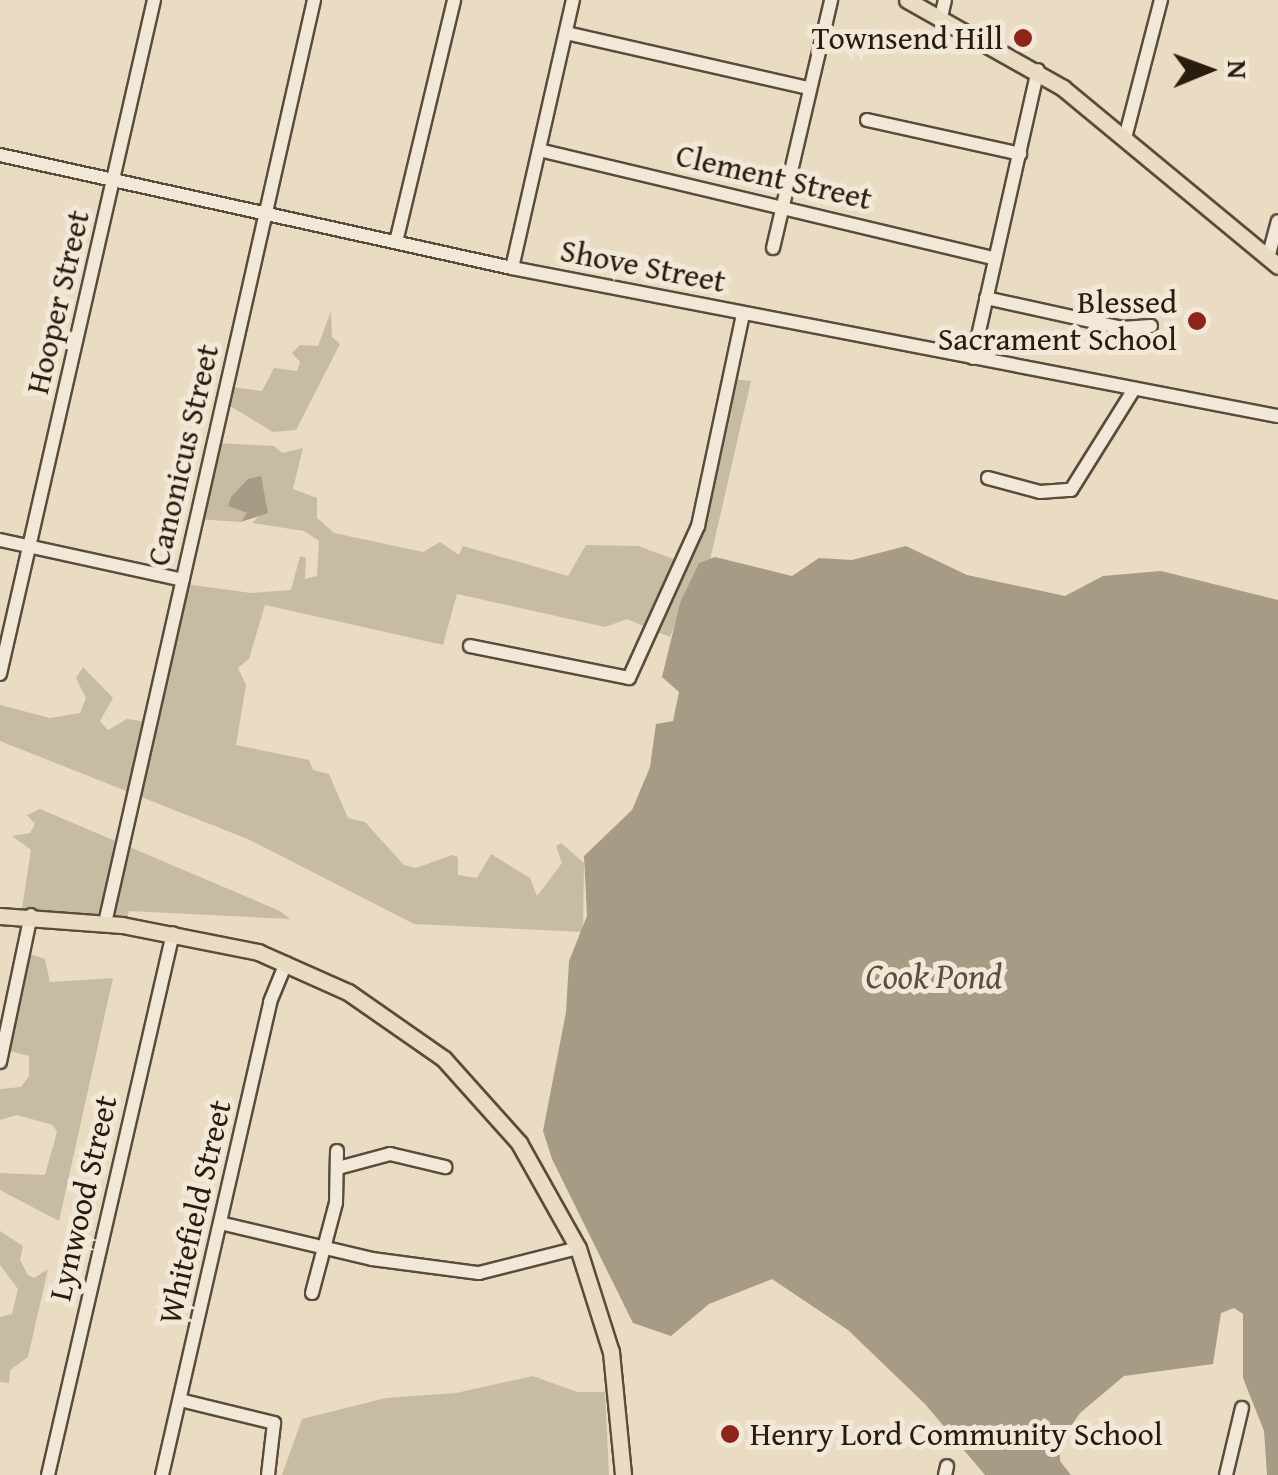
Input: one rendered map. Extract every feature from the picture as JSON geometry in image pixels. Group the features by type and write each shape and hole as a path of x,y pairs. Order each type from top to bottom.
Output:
{"main road":[{"path":"906,0 1038,70 1273,262"},
{"path":"0,916 31,915 172,933 286,963 378,1010 458,1072 530,1158 578,1248 611,1352 622,1475"}],"street":[{"name":"Hooper Street","path":"0,674 154,0"},
{"name":"Canonicus Street","path":"113,924 183,580 314,0"},
{"path":"396,242 454,0"},
{"path":"512,268 573,0"},
{"path":"773,248 831,0"},
{"path":"941,18 945,0"},
{"path":"1125,138 1161,0"},
{"path":"566,34 809,88"},
{"path":"973,358 1038,70"},
{"path":"866,120 1020,154"},
{"name":"Clement Street","path":"539,150 995,259"},
{"name":"Shove Street","path":"0,154 512,268 1278,416"},
{"path":"1273,262 1278,221"},
{"path":"986,298 1122,328 1151,326"},
{"path":"470,646 629,678 698,526 743,314"},
{"path":"988,478 1040,492 1071,490 1134,388"},
{"path":"0,540 183,580"},
{"path":"0,1062 31,915"},
{"name":"Lynwood Street","path":"48,1475 172,933"},
{"name":"Whitefield Street","path":"162,1475 270,1002 286,963"},
{"path":"312,1293 324,1248 338,1168 337,1151"},
{"path":"338,1168 390,1154 445,1166"},
{"path":"220,1223 324,1248 480,1274 578,1248"},
{"path":"180,1400 276,1426 268,1475"},
{"path":"1226,1475 1242,1408"}],"shaded area":[{"path":"331,311 332,337 340,344 296,430 273,432 222,401 226,386 262,391 274,368 297,371 300,362 292,353 300,345 318,346"},
{"path":"732,379 751,381 710,560 699,563 670,637 627,619 605,627 457,594 443,645 265,605 249,659 238,668 246,685 236,745 309,760 313,770 329,774 348,818 365,822 404,865 416,868 452,855 458,857 458,875 477,878 491,854 530,878 537,896 562,863 556,846 561,843 584,863 583,932 414,924 250,840 0,741 0,705 50,718 80,713 86,698 76,678 83,667 113,698 100,721 108,730 127,719 148,722 185,584 251,593 291,590 300,556 306,558 305,579 317,576 319,541 304,531 252,523 259,516 248,513 241,522 196,519 213,443 274,446 282,453 303,448 293,489 317,498 317,518 334,533 423,552 440,542 459,555 463,546 568,576 586,545 638,546 682,562"},
{"path":"40,809 280,911 290,919 129,911 125,925 21,915 31,850 12,836 30,833 35,824 27,815"},
{"path":"26,953 45,959 50,982 113,978 59,1221 0,1190 0,1173 45,1175 57,1132 53,1125 17,1115 0,1120 0,1089 21,1087 29,1076 29,1056 2,1049"},
{"path":"0,1231 23,1246 20,1260 28,1275 34,1278 48,1269 28,1357 10,1370 9,1383 0,1382 0,1317 12,1314 18,1289 0,1265"},
{"path":"533,1376 577,1392 605,1392 609,1475 282,1475 302,1419 386,1398 456,1393"}],"water":[{"path":"261,476 268,513 241,522 247,513 228,506 231,497 248,479"},
{"name":"Cook Pond","path":"906,546 967,575 1065,596 1103,576 1161,571 1278,600 1278,1475 1267,1475 1264,1431 1243,1378 1243,1314 1234,1308 1221,1313 1213,1364 1124,1376 1080,1413 1060,1442 1060,1461 1071,1475 985,1475 925,1404 848,1330 772,1279 709,1304 671,1336 633,1323 552,1159 543,1131 566,1012 569,961 587,916 584,856 632,810 650,767 656,724 673,721 679,692 662,677 680,603 699,563 715,557 792,576 819,558 852,560"}],"place":[{"name":"Townsend Hill","path":"1023,38"},
{"name":"Blessed Sacrament School","path":"1197,321"},
{"name":"Henry Lord Community School","path":"730,1434"}]}
